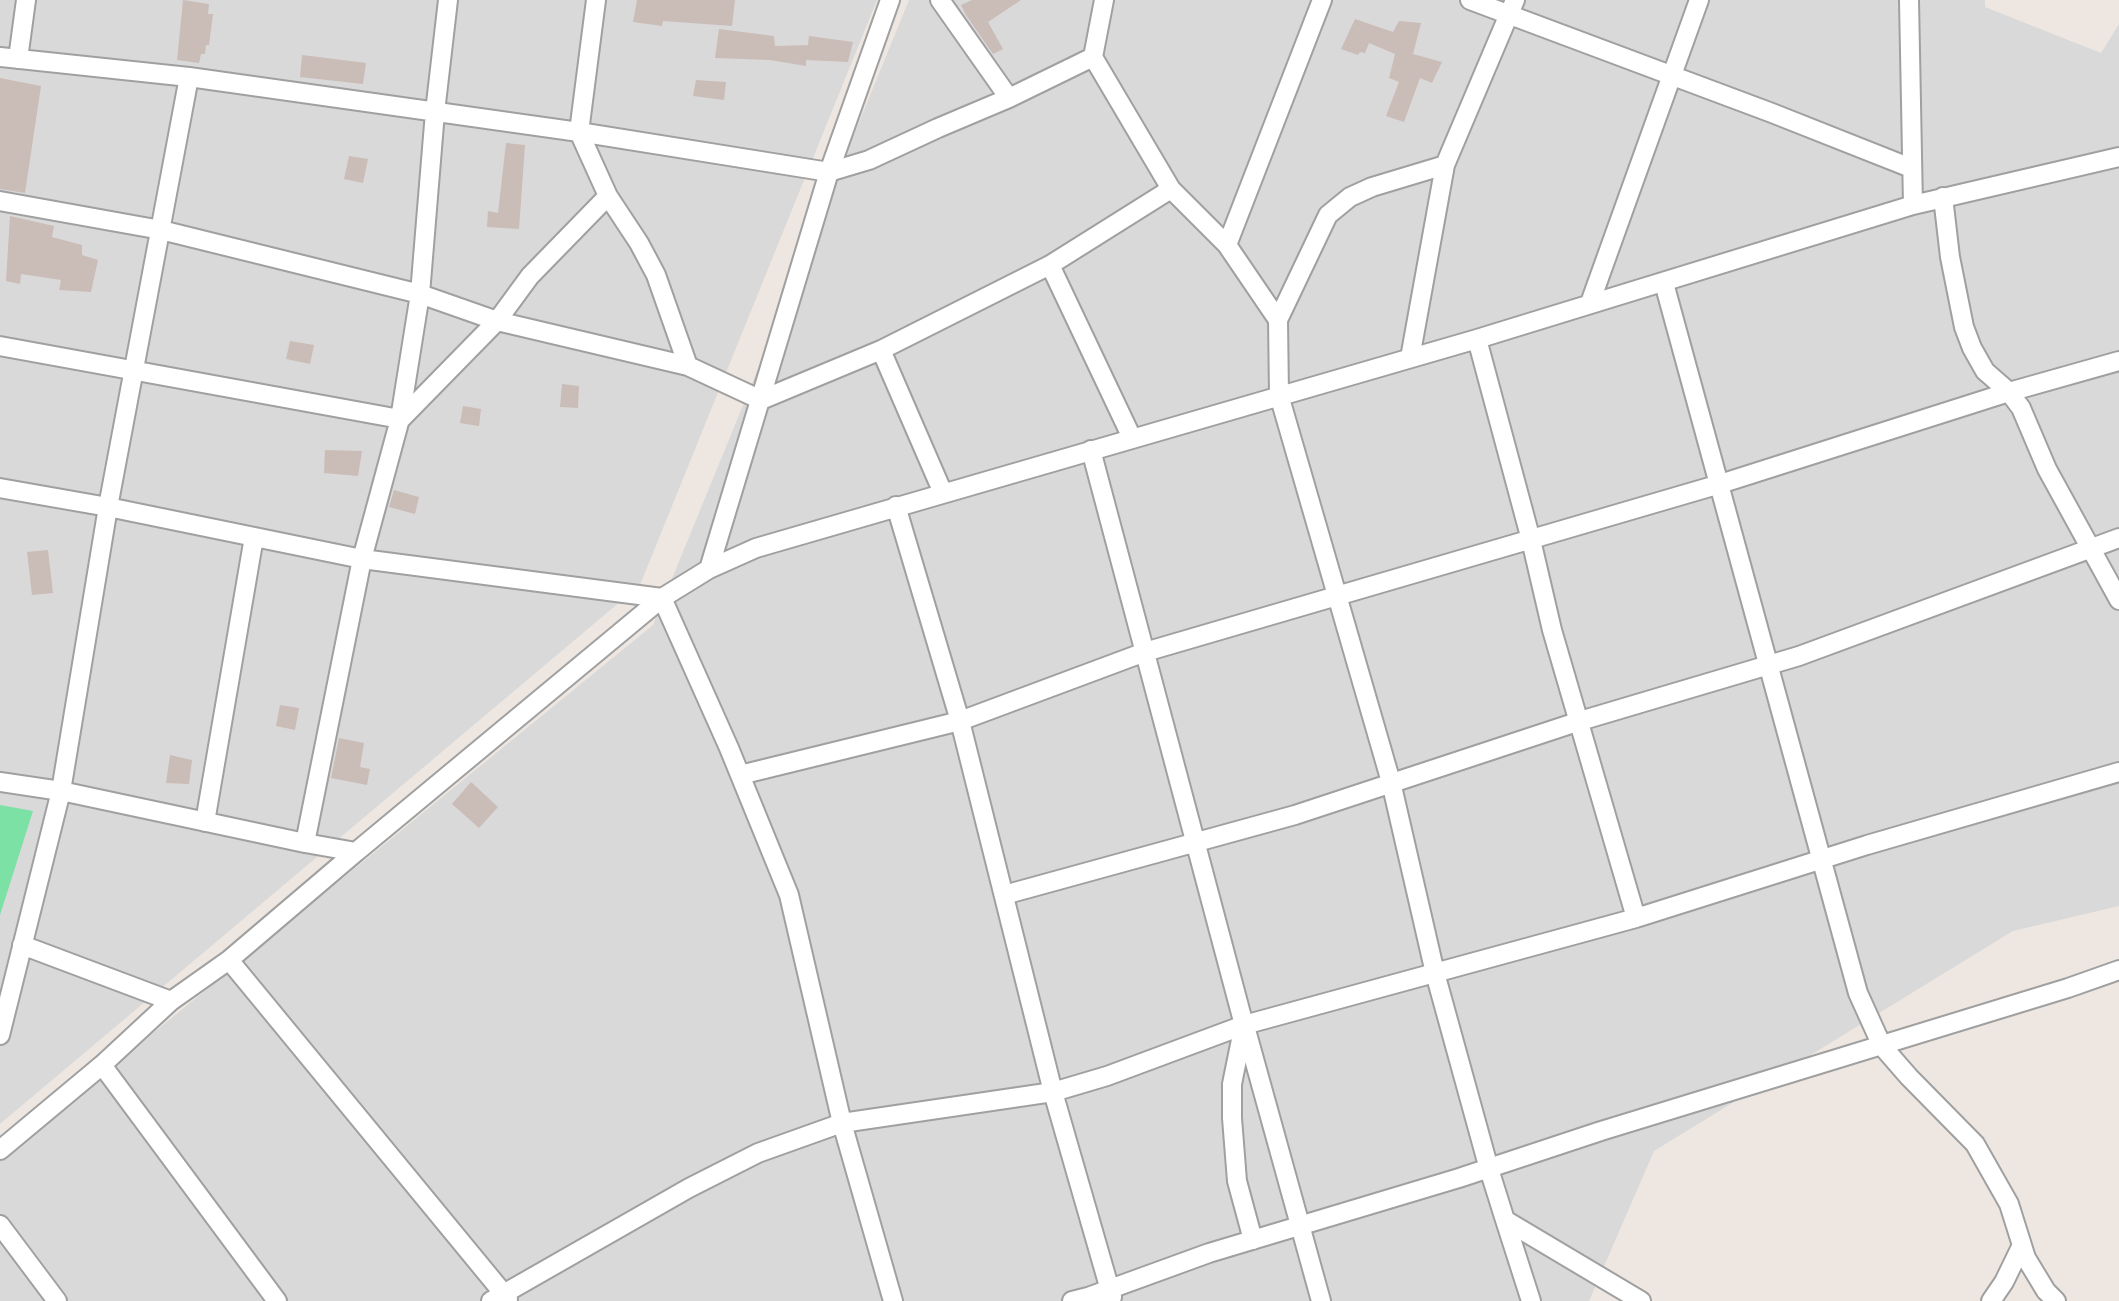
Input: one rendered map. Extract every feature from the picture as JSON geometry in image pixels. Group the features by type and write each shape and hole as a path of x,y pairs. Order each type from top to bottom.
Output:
{"street":[{"path":"26,0 9,58 189,77 580,132 829,172 869,160 1093,57"},
{"path":"305,843 362,558 400,420 420,294 448,0"},
{"path":"596,0 580,132 608,196 656,275 688,366"},
{"path":"709,569 829,172 890,0"},
{"path":"940,0 1009,98"},
{"path":"1104,0 1093,57 1172,188 1227,245 1278,320"},
{"path":"1227,245 1322,0"},
{"path":"1470,0 1512,8 1670,76 1911,168"},
{"path":"1590,303 1699,0"},
{"path":"1909,0 1913,205"},
{"path":"1410,358 1444,166 1512,8"},
{"path":"0,1035 61,791 108,507 189,77"},
{"path":"0,1150 171,1001 229,960 662,598 709,569 756,548 1477,339 1913,205 2119,157"},
{"path":"1444,166 1350,197 1328,215 1278,320 1280,394 1390,782 1435,972 1489,1169 1532,1301"},
{"path":"0,201 161,230 420,294 497,321 688,366 760,400 881,350 1050,265 1172,188"},
{"path":"400,420 497,321 530,276 608,196"},
{"path":"1943,198 1950,258 1972,348 1984,371 2022,408 2047,468 2119,600"},
{"path":"1050,265 1132,438"},
{"path":"1664,283 1858,993 1882,1046 1975,1144 2008,1204 2021,1247 2056,1301"},
{"path":"1477,339 1552,630 1636,918"},
{"path":"0,346 400,420"},
{"path":"881,350 944,493"},
{"path":"740,775 960,721 1146,652 1720,484 2119,361"},
{"path":"1092,450 1321,1301"},
{"path":"0,488 362,558 662,598"},
{"path":"896,506 960,721 1052,1092 1112,1295"},
{"path":"205,822 254,537"},
{"path":"1004,895 1295,815 1580,720 1799,656 2119,538"},
{"path":"662,598 789,896 842,1123 893,1301"},
{"path":"229,960 501,1298 689,1188 758,1153 842,1123 1052,1092 1244,1025 1636,918 2119,772"},
{"path":"0,782 356,852"},
{"path":"22,945 171,1001"},
{"path":"1072,1301 1112,1295 1210,1253 2119,970"},
{"path":"1244,1025 1232,1084 1232,1118 1236,1181 1253,1240"},
{"path":"102,1065 277,1301"},
{"path":"1506,1220 1641,1301"},
{"path":"0,1224 58,1301"},
{"path":"1991,1301 2021,1247"}],"shaded area":[{"path":"0,0 877,0 640,585 0,1124"},
{"path":"909,0 1985,0 1985,7 2101,53 2119,24 2119,906 2013,931 1654,1151 1589,1301 0,1301 0,1158 653,625"}],"green space":[{"path":"0,805 33,811 0,915"}],"building":[{"path":"183,0 209,4 208,14 213,14 209,45 199,63 177,60"},
{"path":"637,0 735,0 732,26 633,22"},
{"path":"972,0 1021,0 988,22 1003,49 993,54 966,15 961,5"},
{"path":"1355,19 1393,32 1399,21 1421,23 1413,54 1442,62 1432,83 1420,78 1404,122 1386,116 1399,82 1389,78 1395,54 1369,43 1365,53 1358,55 1341,49"},
{"path":"719,29 774,36 775,46 808,45 809,36 853,42 848,62 806,60 806,66 715,58"},
{"path":"302,55 366,63 363,84 300,77"},
{"path":"0,78 41,86 25,193 0,189"},
{"path":"696,80 726,82 724,100 693,96"},
{"path":"506,143 525,145 519,229 487,227 488,211 498,213"},
{"path":"349,156 368,159 363,183 344,179"},
{"path":"10,216 54,226 52,237 82,245 82,255 98,260 91,292 59,290 61,280 21,274 20,284 6,281"},
{"path":"290,341 314,345 310,364 286,359"},
{"path":"562,384 579,386 578,408 560,407"},
{"path":"463,406 481,409 479,426 460,423"},
{"path":"325,450 362,451 358,476 324,473"},
{"path":"394,490 419,497 415,514 389,507"},
{"path":"48,550 53,593 32,595 27,552"},
{"path":"280,705 299,708 295,730 276,726"},
{"path":"339,738 364,743 360,767 370,769 367,785 331,778"},
{"path":"170,755 192,760 189,784 166,783"},
{"path":"471,782 498,807 479,828 452,804"}]}
